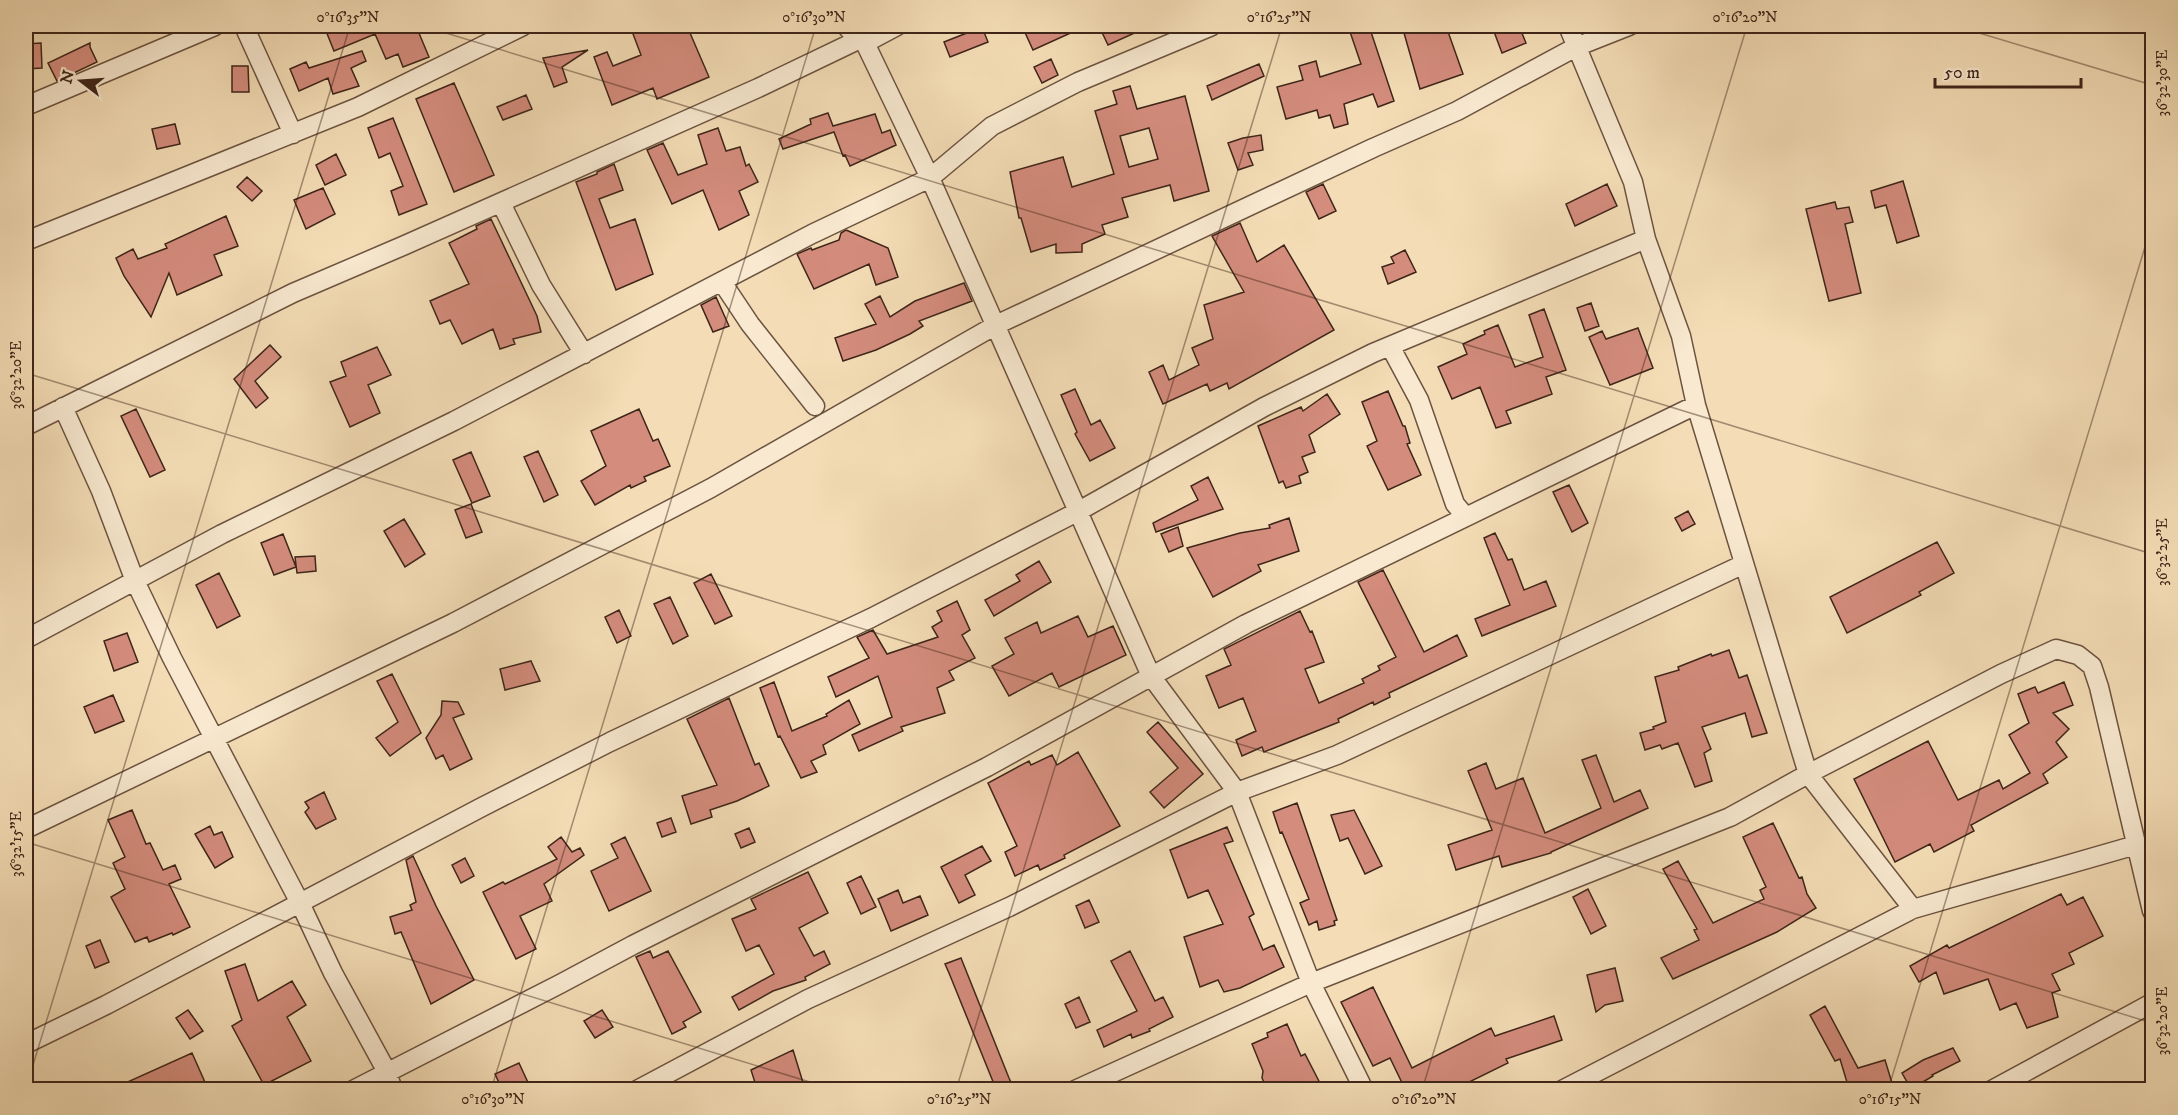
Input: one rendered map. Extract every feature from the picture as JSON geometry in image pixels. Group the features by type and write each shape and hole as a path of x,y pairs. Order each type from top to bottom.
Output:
{"street":[{"path":"26,106 214,26"},
{"path":"244,26 293,134"},
{"path":"26,241 358,107 523,26"},
{"path":"846,26 861,41 930,178 1151,676 1237,792 1311,982 1364,1089"},
{"path":"26,424 293,292 501,203 897,26"},
{"path":"26,639 222,534 454,421 812,234 930,178 992,126 1078,82 1212,26"},
{"path":"1568,26 1633,182 1646,239 1681,336 1696,405 1808,774 1912,909"},
{"path":"26,829 453,623 711,488 996,325 1362,153 1457,111 1575,47 1629,26"},
{"path":"501,203 541,285 584,354"},
{"path":"26,1044 106,1005 610,742 871,618 1077,512 1264,407 1390,346 1646,239"},
{"path":"722,282 750,324 815,406"},
{"path":"1390,346 1419,400 1455,504 1466,516"},
{"path":"353,1089 390,1081 633,945 987,767 1246,624 1696,405"},
{"path":"63,407 101,491 135,581 172,658 390,1081"},
{"path":"637,1089 808,999 1009,908 1237,792 1337,755 1744,564"},
{"path":"1075,1089 1311,982 1730,817 2001,674 2056,649 2078,655 2092,666 2099,687 2152,911"},
{"path":"1562,1089 1912,909 2136,845"},
{"path":"1992,1089 2152,1003"}],"building":[{"path":"324,26 416,26 429,57 403,67 398,54 386,59 375,34 334,51"},
{"path":"630,26 687,26 709,77 657,99 653,88 612,105 594,57 607,52 613,66 641,55"},
{"path":"1022,26 1086,26 1033,50"},
{"path":"1099,26 1150,26 1108,45"},
{"path":"1348,26 1369,26 1394,101 1378,107 1373,94 1344,104 1348,124 1334,128 1330,115 1319,118 1317,110 1286,119 1277,87 1303,80 1299,66 1316,61 1320,77 1361,64"},
{"path":"1402,26 1446,26 1463,74 1420,89"},
{"path":"1502,26 1519,26 1526,43 1502,53 1493,29"},
{"path":"982,27 988,42 950,57 944,42"},
{"path":"41,43 42,68 26,69 26,44"},
{"path":"90,43 97,62 57,81 48,63"},
{"path":"588,50 562,67 567,82 554,87 543,58"},
{"path":"362,51 366,61 351,68 359,86 333,94 328,78 299,91 290,69 306,62 309,68"},
{"path":"1051,59 1058,75 1042,83 1034,67"},
{"path":"1259,64 1264,76 1212,100 1207,86"},
{"path":"232,66 248,66 249,92 232,92"},
{"path":"454,83 494,175 454,192 416,99"},
{"path":"1130,86 1137,109 1185,96 1209,191 1174,201 1170,185 1122,198 1128,217 1102,225 1105,234 1082,244 1082,252 1056,253 1056,244 1031,252 1021,218 1019,218 1010,172 1063,157 1072,187 1114,174 1095,111 1117,104 1113,91","holes":["1149,128 1158,159 1129,167 1120,136"]},
{"path":"526,95 532,109 503,120 497,107"},
{"path":"828,113 833,126 875,114 882,133 890,130 896,145 850,166 845,155 843,156 834,132 783,149 779,139 811,124 810,119"},
{"path":"393,118 427,204 399,215 391,191 403,186 390,153 379,158 368,128"},
{"path":"175,124 180,144 157,149 152,129"},
{"path":"718,128 726,151 740,147 746,166 749,164 758,182 739,191 749,215 719,230 703,190 672,204 647,150 663,143 678,175 707,164 698,135"},
{"path":"1261,135 1263,150 1248,153 1253,165 1238,170 1228,143"},
{"path":"336,154 346,175 325,185 316,165"},
{"path":"614,164 623,190 599,199 610,228 635,219 653,274 616,290 576,182"},
{"path":"247,177 262,191 252,201 237,187"},
{"path":"1903,181 1919,236 1897,243 1886,205 1875,208 1871,191"},
{"path":"1323,184 1336,211 1319,219 1306,192"},
{"path":"1607,184 1617,206 1575,226 1566,204"},
{"path":"323,188 335,214 306,229 294,200"},
{"path":"1835,202 1837,209 1849,207 1853,222 1845,224 1861,293 1829,301 1806,209"},
{"path":"226,216 238,246 214,255 222,275 177,295 169,273 151,317 124,276 116,258 133,249 138,259 167,248 165,244"},
{"path":"491,219 537,316 541,332 513,339 515,344 500,349 493,329 462,344 450,320 440,324 430,301 469,284 449,243"},
{"path":"1240,223 1257,262 1284,245 1334,330 1229,389 1227,383 1210,391 1207,384 1163,404 1149,372 1163,365 1169,380 1199,365 1192,348 1213,339 1204,305 1244,292 1212,236"},
{"path":"846,230 888,248 898,277 876,285 869,264 814,289 797,254 839,240 841,233"},
{"path":"1405,250 1416,272 1388,284 1382,267 1394,263 1391,257"},
{"path":"964,283 972,301 919,321 923,326 910,334 876,350 843,361 835,338 876,324 865,304 880,296 890,317 915,301"},
{"path":"716,297 729,326 713,332 701,305"},
{"path":"1591,303 1599,326 1585,331 1577,308"},
{"path":"1544,309 1566,370 1546,377 1552,394 1506,411 1511,423 1496,428 1480,387 1452,399 1438,367 1467,354 1463,344 1485,334 1484,331 1498,325 1515,367 1543,357 1529,315"},
{"path":"1638,328 1653,368 1610,385 1589,337 1602,331 1606,339"},
{"path":"270,345 281,357 255,381 268,398 256,408 234,379"},
{"path":"377,347 391,375 368,385 380,413 350,427 330,382 346,376 341,362"},
{"path":"1075,389 1091,425 1100,420 1115,448 1090,461 1075,434 1077,432 1061,395"},
{"path":"1388,391 1405,426 1410,443 1407,444 1421,475 1388,490 1367,446 1377,441 1362,402"},
{"path":"1327,394 1340,414 1309,435 1315,452 1302,457 1308,472 1299,476 1301,483 1286,488 1283,481 1279,483 1258,426 1301,407 1303,411"},
{"path":"136,409 165,470 150,477 121,416"},
{"path":"639,409 653,441 658,439 670,466 644,477 646,481 631,488 630,485 595,505 581,481 606,466 591,431"},
{"path":"538,451 558,495 544,502 524,457"},
{"path":"471,452 490,496 472,503 453,460"},
{"path":"1208,477 1223,509 1156,532 1153,523 1198,500 1191,486"},
{"path":"1569,485 1588,523 1572,532 1553,492"},
{"path":"471,504 482,532 466,538 455,510"},
{"path":"1688,511 1695,524 1682,531 1675,518"},
{"path":"1289,518 1299,551 1258,565 1261,571 1213,597 1187,548 1240,533 1270,528 1269,525"},
{"path":"404,519 425,554 405,567 384,531"},
{"path":"1178,527 1183,546 1169,552 1161,534"},
{"path":"1495,533 1508,560 1512,559 1524,590 1546,581 1556,606 1482,636 1475,619 1510,605 1484,538"},
{"path":"283,534 296,567 274,575 261,543"},
{"path":"1937,542 1954,573 1919,592 1921,595 1847,633 1830,597"},
{"path":"315,556 316,571 297,573 295,557"},
{"path":"1039,561 1051,582 994,616 985,600 1020,581 1016,575"},
{"path":"1383,570 1424,652 1457,635 1467,656 1389,693 1390,697 1374,705 1373,702 1338,719 1339,722 1264,752 1262,747 1242,756 1236,740 1256,731 1243,698 1219,708 1206,676 1231,665 1224,649 1300,611 1310,632 1312,631 1324,662 1305,669 1319,703 1364,683 1362,679 1380,670 1378,666 1396,657 1358,582"},
{"path":"219,573 240,616 217,628 196,585"},
{"path":"711,574 732,616 715,624 694,583"},
{"path":"670,597 688,636 673,644 654,604"},
{"path":"957,601 970,630 962,635 975,658 949,671 954,680 937,688 945,713 901,727 903,731 859,751 852,735 892,717 878,676 836,697 828,677 869,658 857,637 873,630 887,654 938,637 932,627 942,621 937,611"},
{"path":"619,610 631,636 617,643 605,617"},
{"path":"1078,616 1088,637 1113,626 1126,655 1059,687 1052,673 1009,696 992,666 1014,654 1005,638 1037,622 1041,633"},
{"path":"127,633 138,662 114,671 104,641"},
{"path":"1729,650 1739,678 1747,675 1767,733 1752,737 1745,713 1702,727 1711,749 1704,753 1712,781 1695,787 1678,743 1662,749 1660,745 1645,750 1640,733 1666,722 1655,677 1679,670 1678,667 1711,654 1712,656"},
{"path":"531,661 540,681 505,690 500,669"},
{"path":"392,674 421,733 390,756 376,738 398,722 377,681"},
{"path":"774,682 792,731 827,716 826,714 849,700 860,724 823,745 826,754 811,761 817,772 801,778 780,736 778,737 760,688"},
{"path":"2064,682 2073,705 2053,713 2069,729 2056,742 2067,757 2043,774 2048,783 1971,825 1974,831 1934,852 1930,844 1895,862 1854,779 1928,741 1958,800 1999,780 2003,789 2030,773 2009,735 2029,723 2018,694 2035,687 2038,693"},
{"path":"113,695 124,721 95,733 84,707"},
{"path":"729,698 755,765 759,763 769,786 737,801 710,810 712,817 691,824 682,796 717,785 687,719"},
{"path":"442,701 458,702 464,714 453,718 472,759 450,770 443,755 436,759 426,738 441,715"},
{"path":"1158,722 1203,774 1164,808 1150,792 1178,768 1147,732"},
{"path":"1078,752 1120,826 1040,870 1038,865 1015,876 1005,852 1017,846 988,783 1029,761 1031,765 1052,755 1057,765"},
{"path":"1596,755 1614,802 1640,790 1648,808 1551,853 1502,867 1499,856 1456,870 1448,845 1492,830 1468,771 1486,763 1496,789 1523,778 1545,833 1601,808 1582,760"},
{"path":"324,792 336,819 316,829 305,812 309,808 305,802"},
{"path":"1297,803 1337,920 1334,921 1335,925 1319,930 1317,921 1309,925 1300,903 1309,899 1273,812"},
{"path":"132,810 146,844 150,843 163,870 175,865 181,879 169,884 190,927 149,942 147,937 135,942 111,897 125,889 113,863 125,857 108,820"},
{"path":"1354,810 1382,866 1365,874 1348,838 1340,841 1331,815"},
{"path":"671,818 676,832 662,837 657,823"},
{"path":"1773,823 1816,908 1777,932 1673,979 1661,958 1699,940 1694,930 1697,929 1663,869 1678,861 1713,923 1764,899 1760,890 1766,887 1743,837"},
{"path":"210,826 214,835 222,832 233,857 215,868 195,834"},
{"path":"1227,827 1233,841 1224,844 1254,914 1249,917 1263,950 1274,945 1284,967 1240,988 1224,992 1218,980 1200,987 1184,937 1223,924 1208,890 1188,898 1170,850"},
{"path":"749,828 755,842 741,848 735,834"},
{"path":"561,837 572,852 580,848 584,855 544,884 552,901 520,916 536,949 516,959 483,892 557,859 548,847"},
{"path":"625,837 651,891 609,911 591,871 618,858 611,844"},
{"path":"982,846 991,861 965,875 975,895 959,903 941,867"},
{"path":"413,856 474,980 431,1004 401,932 395,934 390,917 412,910 410,905 416,902 406,860"},
{"path":"465,858 474,876 461,883 452,865"},
{"path":"808,872 828,913 799,928 814,956 824,951 830,964 805,977 806,980 773,991 739,1010 732,997 774,974 759,945 746,951 732,919 756,909 751,899"},
{"path":"861,876 876,907 861,914 847,883"},
{"path":"1588,889 1606,926 1591,934 1573,897"},
{"path":"898,890 903,903 920,896 928,915 891,931 878,899"},
{"path":"2061,894 2067,905 2083,897 2103,936 2069,953 2074,964 2052,974 2060,990 2052,993 2058,1017 2027,1028 2016,1003 2000,1010 1988,979 1944,994 1936,972 1919,982 1910,966 1947,945 1949,948"},
{"path":"1089,900 1099,922 1085,928 1076,906"},
{"path":"100,940 109,962 95,968 86,946"},
{"path":"650,951 653,958 668,951 701,1012 683,1022 686,1027 672,1034 636,957"},
{"path":"1130,951 1155,1001 1163,997 1173,1017 1149,1029 1150,1031 1132,1038 1131,1034 1104,1047 1097,1030 1137,1011 1111,961"},
{"path":"961,958 1014,1089 996,1089 945,964"},
{"path":"245,964 258,1001 292,981 306,1005 287,1017 311,1061 264,1085 232,1026 242,1020 225,971"},
{"path":"1615,968 1623,1001 1605,1005 1596,1012 1587,975"},
{"path":"1373,987 1412,1068 1491,1028 1495,1036 1554,1016 1562,1040 1506,1059 1508,1063 1455,1089 1405,1089 1390,1058 1373,1066 1341,1002"},
{"path":"1079,997 1090,1022 1076,1028 1065,1004"},
{"path":"1825,1006 1858,1068 1885,1060 1892,1083 1869,1089 1849,1089 1840,1059 1835,1061 1810,1015"},
{"path":"188,1010 203,1031 190,1039 176,1018"},
{"path":"602,1010 613,1027 595,1038 584,1021"},
{"path":"1287,1024 1301,1056 1305,1054 1323,1089 1267,1089 1262,1078 1263,1071 1252,1044 1268,1037 1267,1033"},
{"path":"1953,1048 1960,1061 1911,1089 1902,1073 1923,1060"},
{"path":"793,1050 805,1089 757,1089 751,1070"},
{"path":"192,1053 208,1089 162,1089 159,1083 144,1089 126,1089 123,1084"},
{"path":"519,1063 531,1089 502,1089 495,1074"}]}
